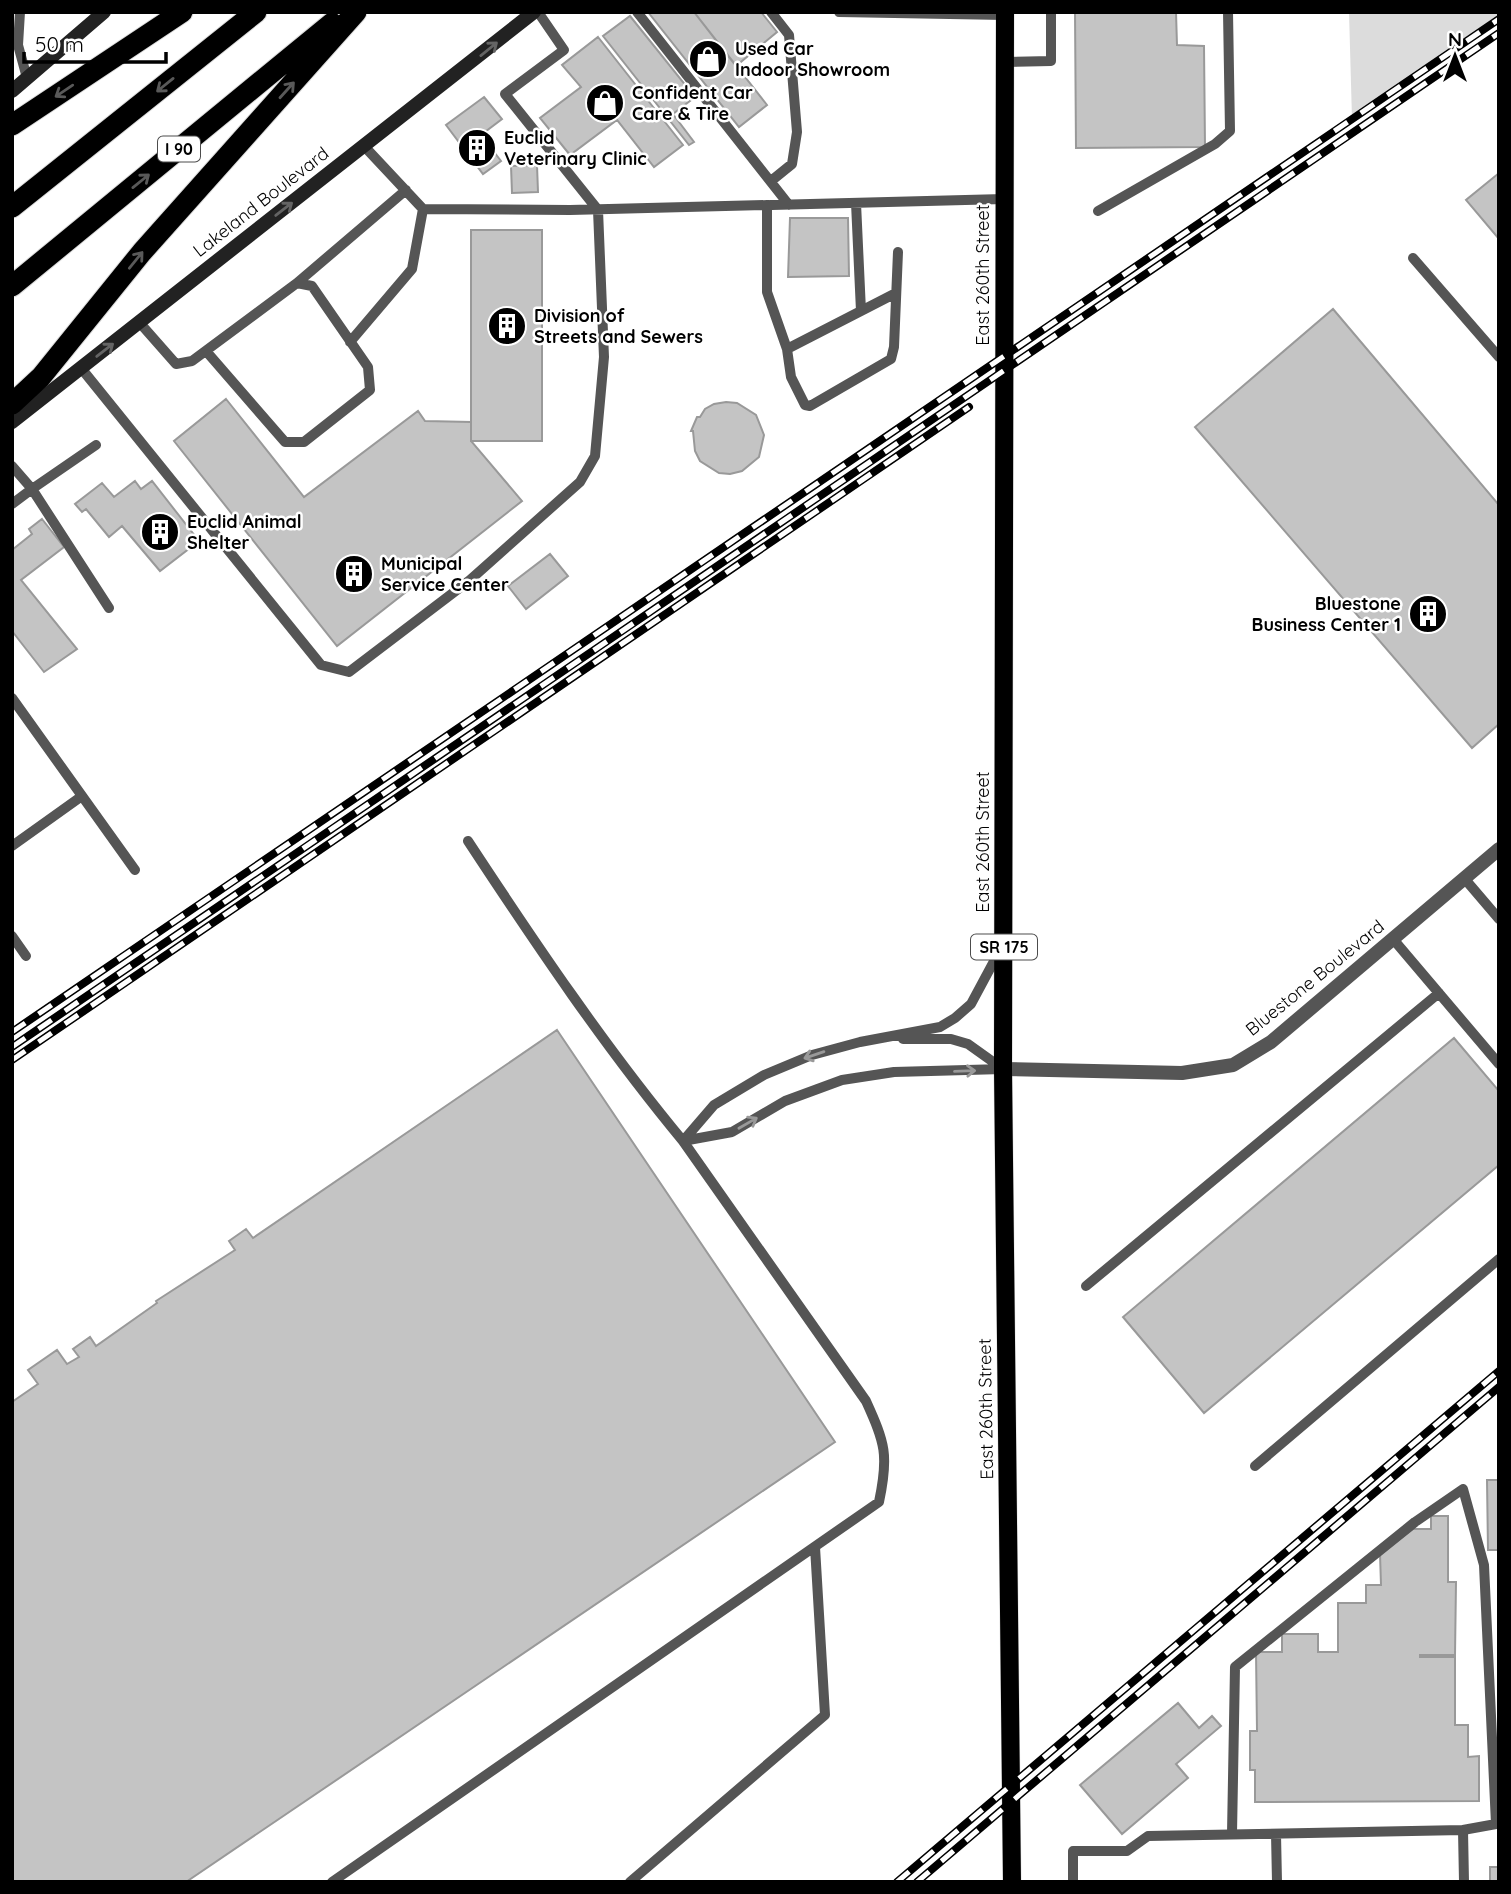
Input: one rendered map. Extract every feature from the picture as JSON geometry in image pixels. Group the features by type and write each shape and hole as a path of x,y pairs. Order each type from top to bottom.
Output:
{"highway":[{"path":"12,125 182,12"},
{"path":"12,208 256,12"},
{"name":"I 90","path":"12,286 345,12"},
{"path":"12,404 41,377 151,242 356,12"}],"main road":[{"name":"East 260th Street","path":"1004,14 1003,1069 1012,1882"}],"street":[{"path":"12,91 104,12"},
{"name":"Lakeland Boulevard","path":"12,422 536,12"},
{"name":"Bluestone Boulevard","path":"1003,1069 1182,1073 1233,1065 1271,1042 1499,849"}],"lane":[{"path":"20,12 18,45 27,78"},
{"path":"81,368 321,665 349,672 480,572 580,482 595,456 604,357 598,209 505,94 564,50 536,12"},
{"path":"637,12 789,205"},
{"path":"771,12 789,35 797,132 792,164 771,181"},
{"path":"839,12 1004,14"},
{"path":"1004,62 1051,61 1051,12"},
{"path":"1098,211 1215,144 1230,131 1228,12"},
{"path":"364,146 423,209 598,209 1004,199"},
{"path":"139,322 176,364 192,361 297,283 406,190"},
{"path":"856,203 861,311"},
{"path":"767,205 767,292 787,349 791,377 805,405 810,406 891,359 894,347 898,252"},
{"path":"350,342 412,269 423,209"},
{"path":"1413,258 1499,357"},
{"path":"206,351 285,442 304,442 370,390 368,367 312,286 297,283"},
{"path":"787,349 897,293"},
{"path":"12,504 96,445"},
{"path":"12,466 32,489 109,608"},
{"path":"12,698 135,870"},
{"path":"12,846 82,796"},
{"path":"332,1882 880,1502 885,1473 883,1440 866,1401 683,1141 596,1027 468,841"},
{"path":"1464,878 1499,919"},
{"path":"12,936 26,956"},
{"path":"1393,939 1499,1064"},
{"path":"683,1141 714,1104 764,1075 812,1055 940,1027 956,1018 971,1004 1004,942"},
{"path":"1086,1286 1438,993"},
{"path":"880,1039 951,1039 968,1044 1003,1069"},
{"path":"683,1141 732,1132 785,1101 842,1080 894,1072 1003,1069"},
{"path":"1255,1466 1499,1259"},
{"path":"1073,1882 1073,1852 1127,1851 1148,1836 1463,1830 1496,1824 1484,1565 1463,1489 1415,1522 1235,1667 1232,1834"},
{"path":"630,1882 825,1715 815,1547"},
{"path":"1463,1830 1464,1882"},
{"path":"1276,1833 1277,1882"}],"shaded area":[{"path":"1349,12 1499,12 1499,17 1352,119"}],"building":[{"name":"Used Car Indoor Showroom","path":"648,12 694,12 767,105 739,127"},
{"path":"694,12 761,12 777,32 736,66"},
{"path":"1075,12 1176,12 1177,45 1204,46 1205,147 1076,148"},
{"path":"630,16 695,97 673,114 694,142 689,145 603,36"},
{"name":"Confident Car Care & Tire","path":"598,37 683,145 654,167 617,120 570,155 540,118 581,87 562,65"},
{"name":"Euclid Veterinary Clinic","path":"484,97 502,119 481,135 501,161 483,174 446,125"},
{"path":"537,165 538,192 512,193 511,166"},
{"path":"1499,173 1499,239 1466,200"},
{"path":"790,218 848,218 849,276 788,277"},
{"name":"Division of Streets and Sewers","path":"471,230 542,230 542,441 471,441"},
{"name":"Bluestone Business Center 1","path":"1333,309 1499,505 1499,724 1472,748 1195,427"},
{"name":"Municipal Service Center","path":"226,399 304,497 418,411 425,421 471,422 471,441 522,501 337,646 174,441"},
{"path":"726,402 737,403 756,415 764,435 759,457 742,471 730,474 719,473 700,461 691,431 697,417 700,417 705,409"},
{"name":"Euclid Animal Shelter","path":"135,481 141,489 152,481 199,541 160,571 122,526 109,537 86,509 82,512 75,504 102,483 114,497"},
{"path":"42,519 64,547 21,580 77,649 44,672 12,631 12,550 32,534 29,529"},
{"path":"550,554 568,576 526,609 508,586"},
{"path":"557,1030 835,1442 186,1882 12,1882 12,1402 38,1384 28,1370 57,1350 67,1364 79,1357 73,1349 90,1337 96,1346 157,1303 156,1301 235,1250 229,1241 246,1229 253,1238"},
{"path":"1454,1038 1499,1091 1499,1165 1204,1413 1123,1317"},
{"path":"1487,1480 1499,1480 1499,1550 1488,1550"},
{"path":"1431,1516 1448,1516 1448,1582 1456,1582 1455,1655 1420,1657 1455,1657 1455,1725 1468,1725 1468,1757 1479,1756 1479,1801 1255,1802 1255,1770 1250,1770 1250,1731 1257,1731 1256,1652 1282,1652 1282,1634 1318,1634 1318,1652 1338,1652 1338,1603 1366,1603 1366,1585 1381,1585 1380,1554 1413,1529 1431,1529"},
{"path":"1178,1703 1199,1728 1212,1716 1221,1726 1176,1764 1188,1778 1122,1834 1080,1785"},
{"path":"1490,1867 1499,1867 1499,1882 1490,1882"}],"railway":[{"path":"12,1032 1499,19"},
{"path":"12,1047 1499,33"},
{"path":"12,1060 969,407"},
{"path":"897,1882 1499,1371"},
{"path":"917,1882 1499,1387"}],"place":[{"name":"Used Car Indoor Showroom","path":"708,59"},
{"name":"Confident Car Care & Tire","path":"605,103"},
{"name":"Euclid Veterinary Clinic","path":"477,148"},
{"name":"Division of Streets and Sewers","path":"507,326"},
{"name":"Euclid Animal Shelter","path":"160,532"},
{"name":"Municipal Service Center","path":"354,574"},
{"name":"Bluestone Business Center 1","path":"1428,614"}]}
